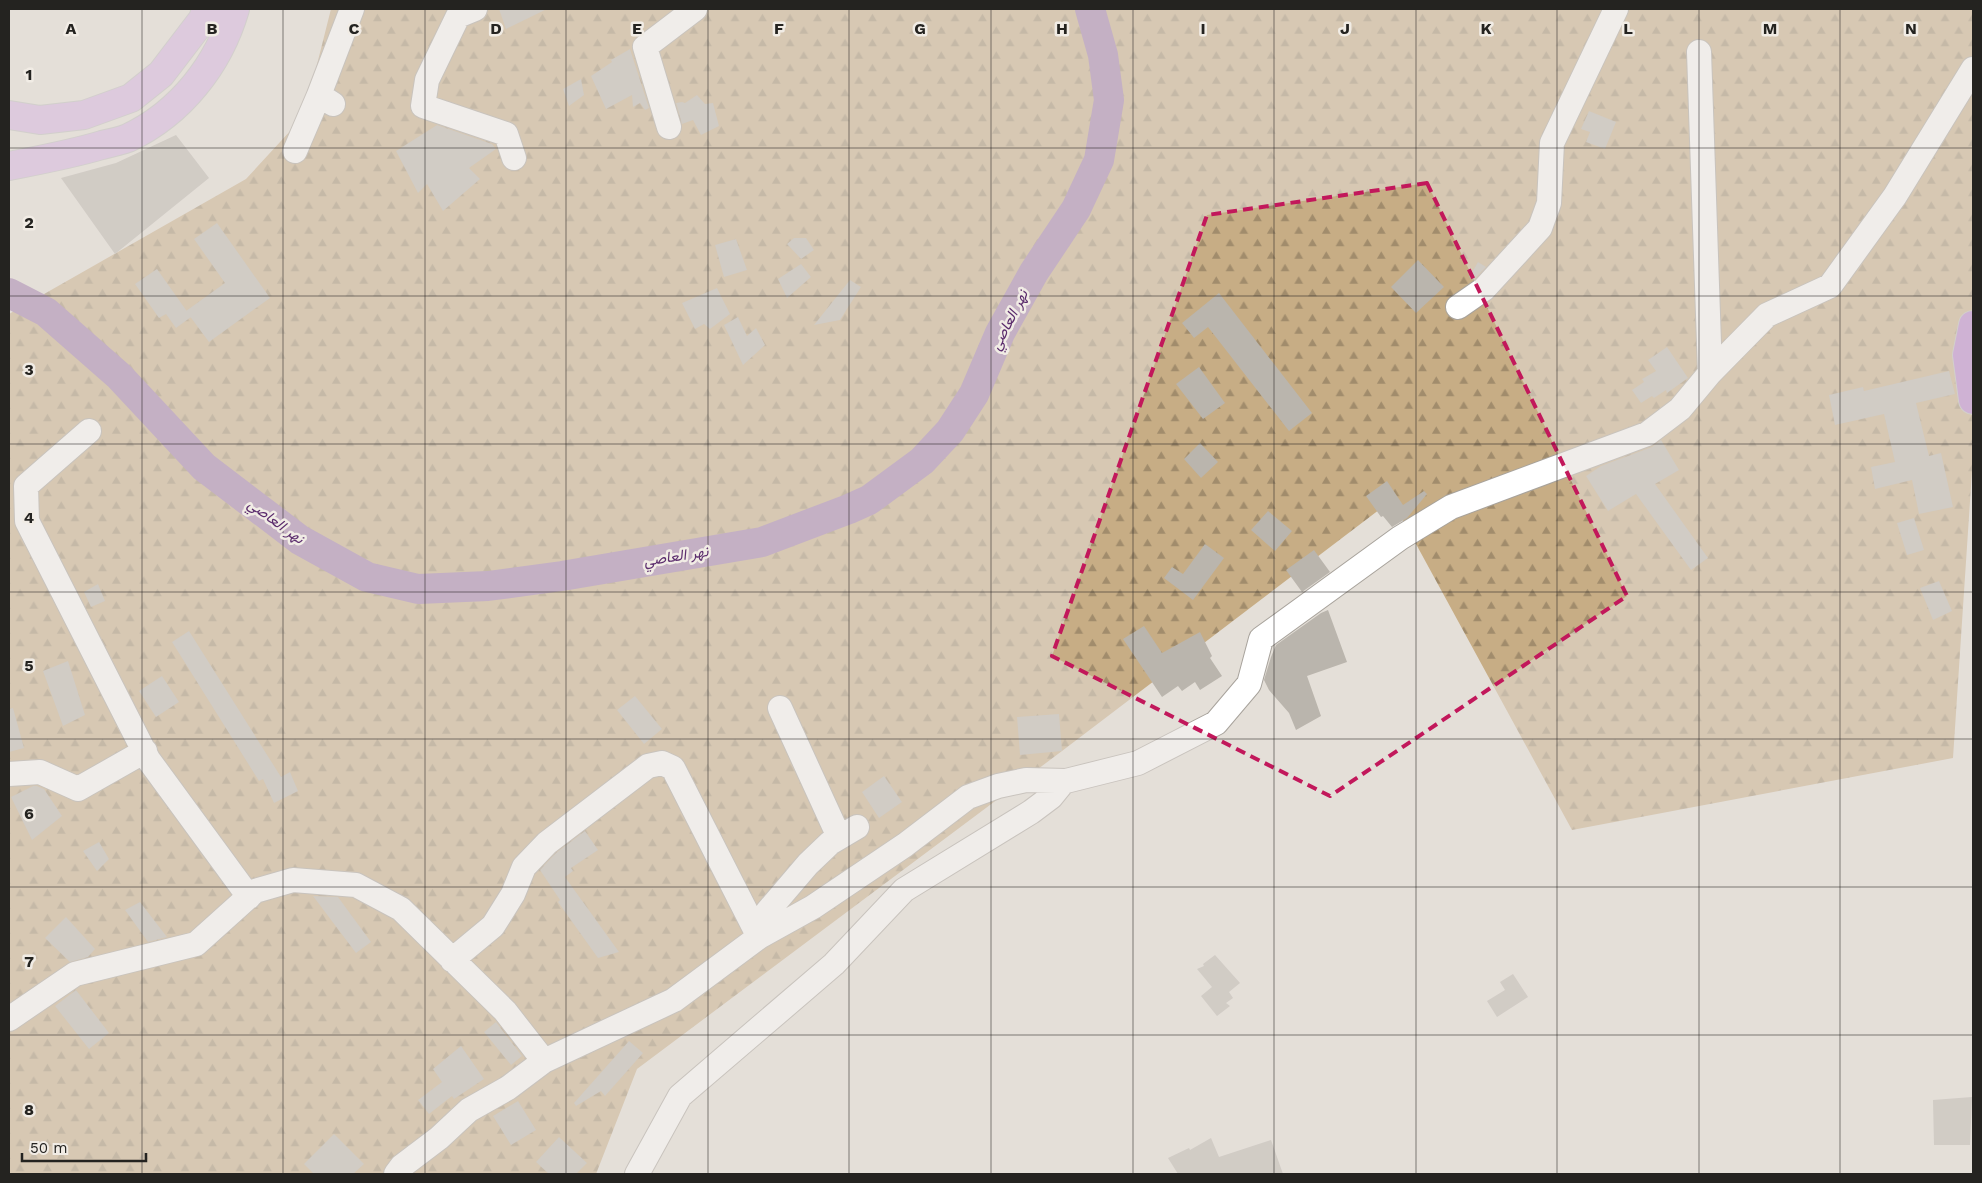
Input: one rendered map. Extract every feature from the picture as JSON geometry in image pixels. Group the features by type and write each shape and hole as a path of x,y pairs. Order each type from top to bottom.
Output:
{"highway":[{"path":"1973,325 1967,354 1973,400"}],"main road":[{"path":"9,115 40,120 84,115 131,98 161,74 203,19 206,9"},
{"path":"9,166 82,151 127,138 158,122 188,95 217,55 235,9"}],"street":[{"path":"295,151 326,100 352,9"},
{"path":"476,9 458,16 427,80 423,106 506,134 514,158"},
{"path":"669,127 645,46 695,9"},
{"path":"1458,307 1484,289 1540,228 1549,203 1552,143 1616,9"},
{"path":"1699,52 1710,373"},
{"path":"396,1174 402,1166 439,1138 469,1110 508,1088 544,1062 674,1000 759,937 821,902 905,845 968,797 998,786 1026,780 1064,781 1138,763 1216,724 1248,684 1261,639 1400,538 1451,507 1647,434 1680,409 1710,373 1767,315 1830,286 1895,196 1973,69"},
{"path":"90,432 26,486 26,521 145,751 249,897"},
{"path":"759,937 767,912 808,864 830,843 848,832 780,708"},
{"path":"9,774 40,772 78,789 145,751"},
{"path":"452,960 493,926 513,894 524,867 547,843 580,820 648,766 662,763 673,768 759,937"},
{"path":"637,1174 680,1096 834,964 904,890 1031,812 1051,797 1064,781"},
{"path":"9,1019 75,974 196,944 255,891 293,880 356,885 401,908 505,1011 544,1062"}],"highlighted area":[{"path":"1427,183 1627,596 1330,796 1052,656 1207,215"}],"green space":[{"path":"331,9 1973,9 1973,456 1953,758 1572,830 1392,500 1062,751 637,1069 596,1174 9,1174 9,314 246,179 304,116"}],"building":[{"path":"499,9 547,9 506,29"},
{"path":"630,49 649,108 645,110 640,103 633,107 632,95 606,109 591,76 612,62 611,60"},
{"path":"581,79 584,95 569,106 563,89"},
{"path":"697,95 705,104 713,103 719,126 701,135 693,120 682,124 676,103 685,103"},
{"path":"1589,111 1616,122 1605,149 1586,142 1590,132 1581,129"},
{"path":"437,125 492,144 496,149 469,168 480,179 443,211 427,184 418,193 396,151"},
{"path":"176,135 209,178 115,254 61,178 116,163"},
{"path":"217,223 270,298 209,342 186,311 225,283 194,239"},
{"path":"794,238 806,238 814,250 801,259 787,244"},
{"path":"736,239 747,270 724,277 715,245"},
{"path":"1418,260 1444,287 1416,313 1391,287"},
{"path":"1478,262 1486,267 1473,280 1469,277"},
{"path":"801,264 811,277 787,298 778,279"},
{"path":"157,269 191,317 176,328 166,314 159,318 135,284"},
{"path":"850,280 861,287 840,320 814,325"},
{"path":"717,288 730,314 710,329 704,324 695,329 682,303"},
{"path":"1219,293 1312,413 1289,431 1208,327 1194,338 1182,323"},
{"path":"738,317 747,336 756,328 765,345 743,365 724,325"},
{"path":"1667,347 1688,378 1667,393 1666,390 1654,398 1652,396 1641,403 1632,390 1644,382 1642,379 1656,371 1648,360"},
{"path":"1199,367 1225,403 1203,419 1176,384"},
{"path":"1949,371 1955,394 1916,403 1929,456 1941,453 1953,507 1919,514 1912,480 1875,489 1871,467 1895,462 1884,414 1835,425 1829,395 1863,387 1864,391"},
{"path":"1661,440 1679,470 1655,484 1708,558 1691,570 1636,494 1608,511 1586,476 1601,466 1652,447"},
{"path":"1200,443 1218,462 1201,478 1184,459"},
{"path":"1387,481 1403,505 1424,491 1427,494 1407,518 1392,527 1383,516 1381,517 1366,496"},
{"path":"1268,511 1292,531 1275,551 1251,530"},
{"path":"1914,518 1924,550 1907,555 1897,523"},
{"path":"1205,544 1224,558 1193,600 1164,578 1172,567 1183,574"},
{"path":"1314,550 1330,572 1302,592 1286,570"},
{"path":"1939,581 1952,611 1933,620 1920,588"},
{"path":"98,584 105,601 91,607 84,592"},
{"path":"1328,610 1347,662 1307,676 1321,716 1296,730 1289,713 1269,690 1264,680 1276,645"},
{"path":"1144,626 1162,653 1200,632 1212,656 1210,658 1222,676 1200,690 1195,682 1182,691 1178,686 1162,697 1123,639"},
{"path":"189,631 281,777 290,772 298,791 274,803 263,779 259,781 172,642"},
{"path":"68,661 85,715 63,726 43,671"},
{"path":"162,676 179,702 156,717 139,691"},
{"path":"635,696 662,729 644,744 617,710"},
{"path":"13,708 24,748 9,752 9,709"},
{"path":"1059,714 1062,751 1020,755 1017,717"},
{"path":"884,776 902,802 879,818 862,792"},
{"path":"33,786 44,789 62,816 32,840 11,797"},
{"path":"585,831 598,850 571,868 573,871 565,877 619,952 598,958 558,902 560,900 540,870 556,853"},
{"path":"99,842 109,859 97,871 83,851"},
{"path":"313,896 338,897 371,942 356,953"},
{"path":"140,902 167,937 148,942 125,910"},
{"path":"66,917 95,949 88,957 70,962 45,938"},
{"path":"1215,955 1240,983 1229,992 1233,998 1226,1003 1230,1006 1217,1016 1201,996 1212,987 1197,969 1204,966 1203,964"},
{"path":"1513,974 1528,997 1497,1017 1487,1001 1505,990 1500,982"},
{"path":"76,990 109,1033 89,1049 55,1006"},
{"path":"496,1022 522,1056 511,1065 484,1032"},
{"path":"629,1041 643,1053 605,1096 601,1091 576,1106 574,1103"},
{"path":"461,1046 484,1079 454,1099 452,1096 429,1114 418,1100 442,1082 433,1069"},
{"path":"1972,1097 1970,1145 1934,1145 1933,1100"},
{"path":"518,1101 536,1130 511,1145 493,1116"},
{"path":"334,1134 364,1164 353,1174 314,1174 304,1164"},
{"path":"559,1137 587,1163 576,1174 549,1174 536,1162"},
{"path":"1211,1138 1219,1157 1271,1140 1283,1174 1178,1174 1168,1158 1189,1148 1190,1150"}],"waterway":[{"name":"نهر العاصي","path":"9,293 46,312 119,376 204,467 300,540 367,577 418,589 488,586 562,576 762,542 869,500 922,461 950,431 974,394 1000,333 1034,272 1076,209 1099,160 1109,100 1103,55 1090,9"}]}
